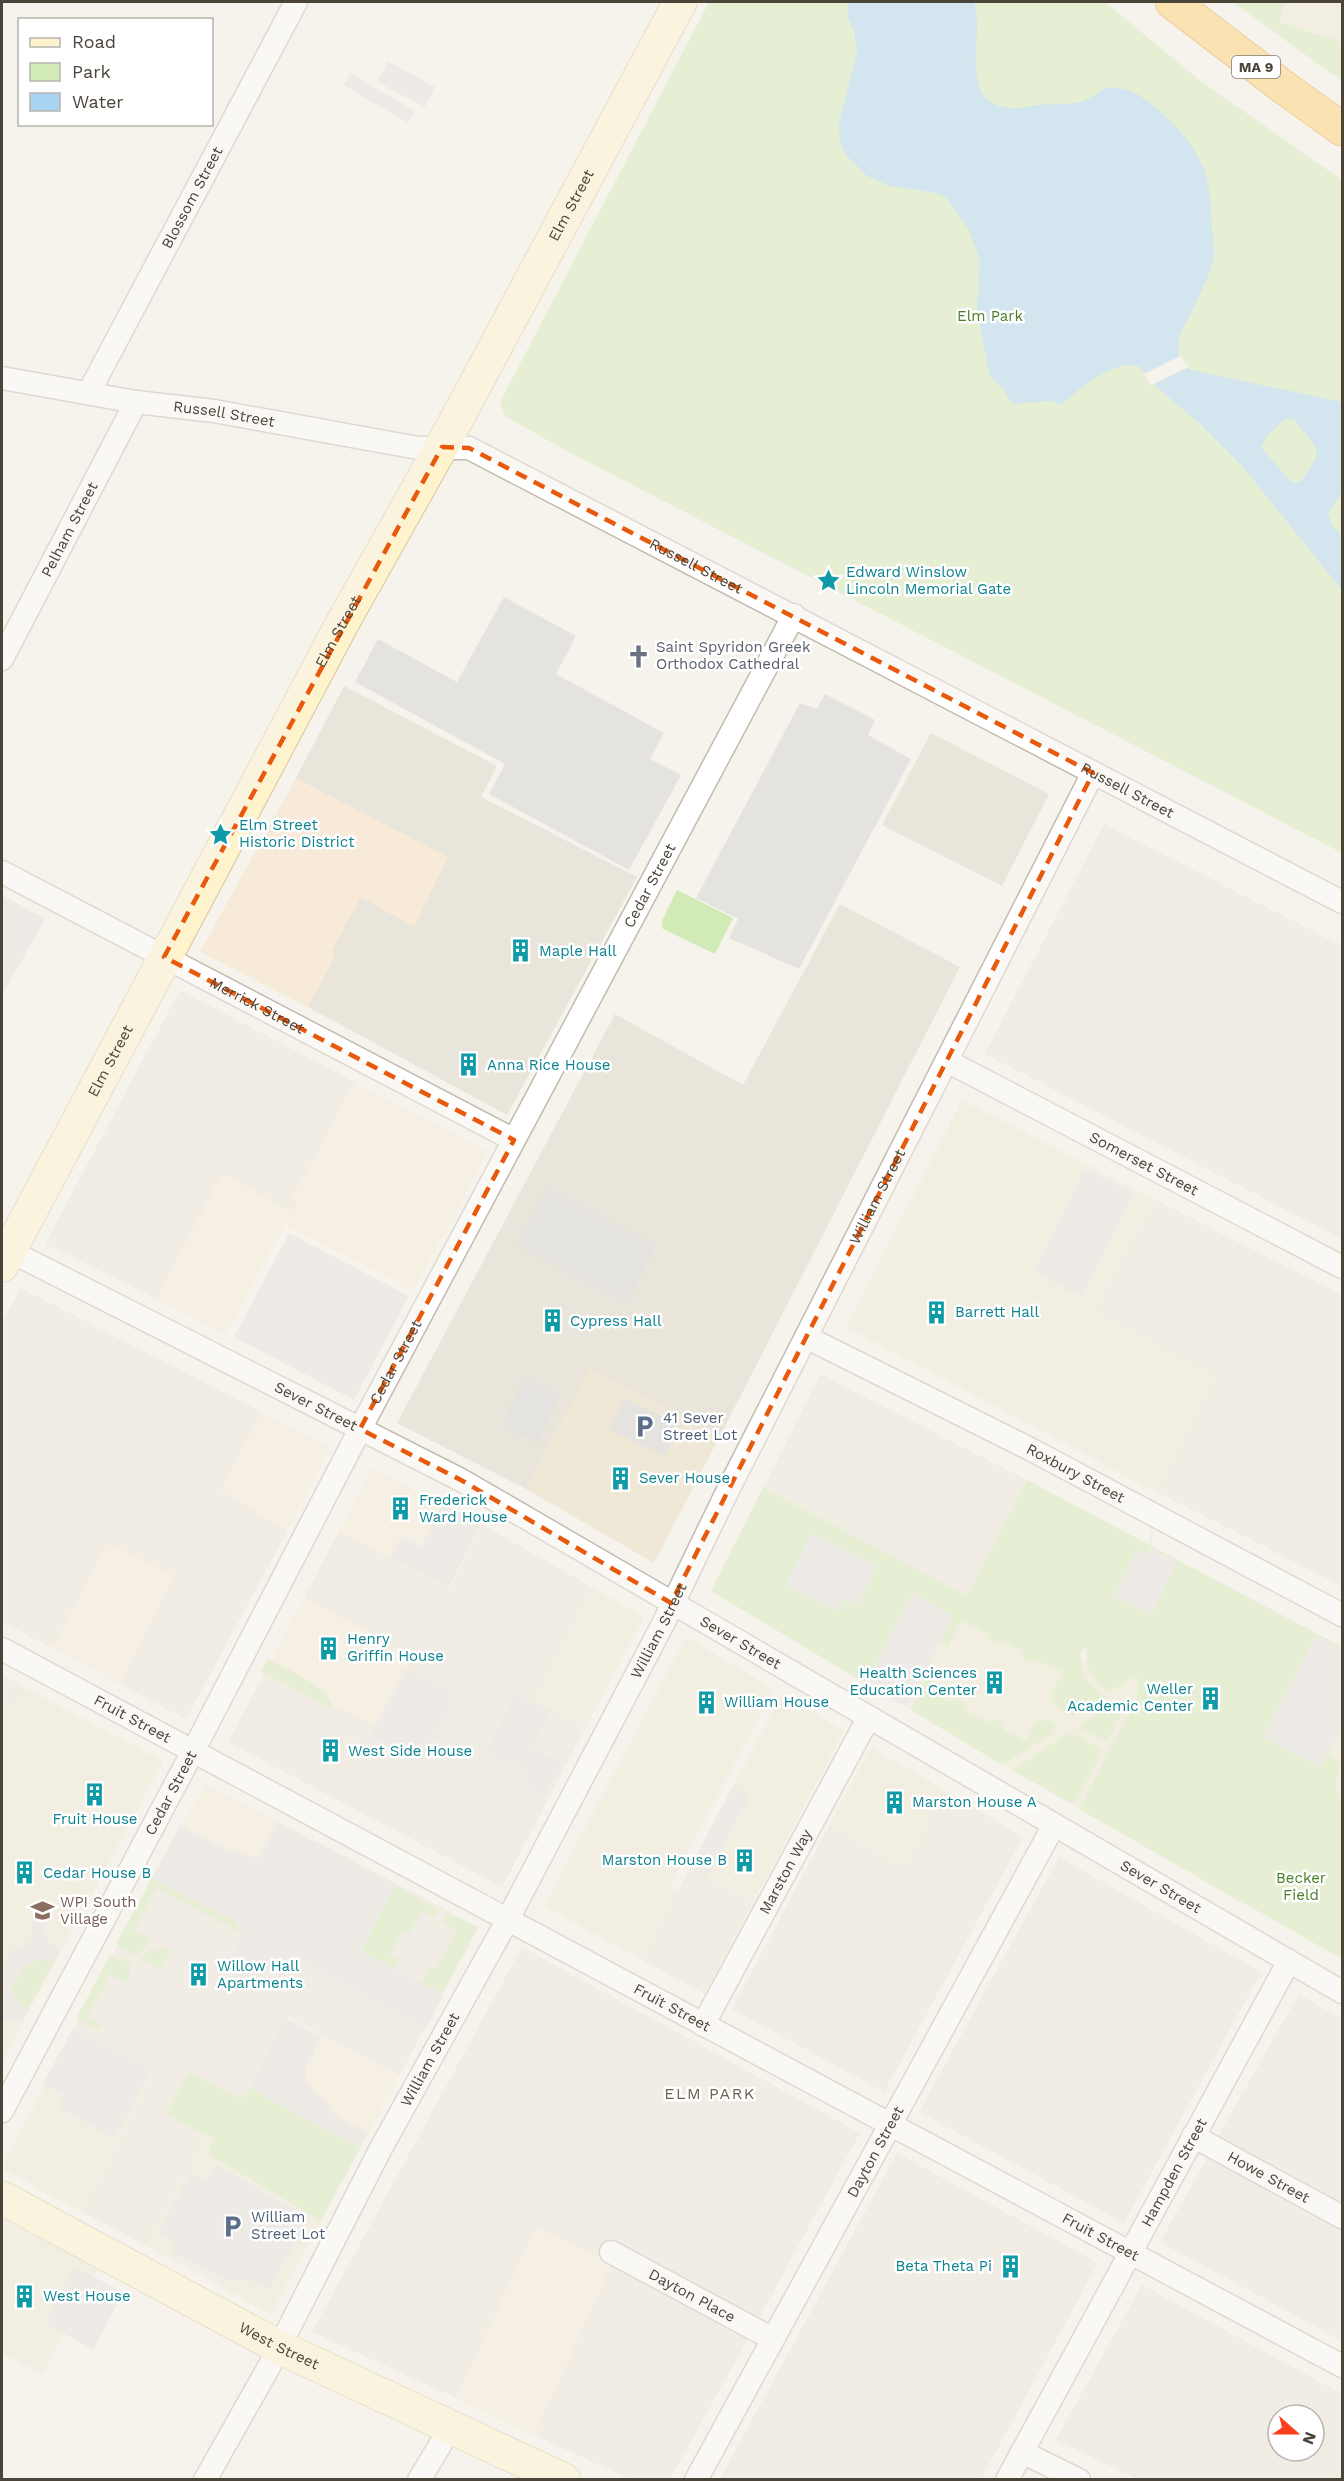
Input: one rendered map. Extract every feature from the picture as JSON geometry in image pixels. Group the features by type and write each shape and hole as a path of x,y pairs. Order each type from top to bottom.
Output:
{"highway":[{"name":"MA 9","path":"1172,2 1342,129"}],"main road":[{"name":"Elm Street","path":"4,1254 384,546 442,447 680,2"},
{"name":"West Street","path":"2,2198 279,2347 564,2480"}],"street":[{"name":"Blossom Street","path":"89,392 296,2"},
{"name":"Russell Street","path":"2,378 136,402 214,411 418,448 469,448 1342,902"},
{"name":"Pelham Street","path":"2,659 136,402"},
{"name":"Cedar Street","path":"2,2111 360,1429 794,615"},
{"name":"William Street","path":"205,2480 279,2347 380,2150 508,1919 663,1624 671,1603 1093,773"},
{"name":"Merrick Street","path":"2,872 514,1140"},
{"name":"Somerset Street","path":"947,1061 1342,1267"},
{"name":"Sever Street","path":"4,1254 461,1480 1342,1992"},
{"name":"Roxbury Street","path":"806,1336 1032,1450 1342,1615"},
{"name":"Fruit Street","path":"2,1649 1342,2366"},
{"name":"Marston Way","path":"703,2025 869,1717"},
{"name":"Dayton Street","path":"696,2480 1054,1825"},
{"name":"Hampden Street","path":"1007,2480 1289,1961"},
{"name":"Howe Street","path":"1193,2136 1342,2217"},
{"name":"Dayton Place","path":"611,2252 773,2339"},
{"path":"419,2480 451,2427"},
{"path":"1022,2452 1080,2480"}],"highlighted area":[{"path":"442,447 469,448 1093,773 671,1603 461,1480 360,1429 514,1140 164,957"}],"shaded area":[{"path":"1285,2 1342,2 1342,42 1278,22"},
{"path":"388,61 435,87 425,107 377,82"},
{"path":"350,73 415,111 408,123 343,85"},
{"path":"504,597 576,636 556,674 664,733 650,759 681,775 629,870 489,794 505,764 355,682 378,639 457,682"},
{"path":"344,686 497,766 481,797 637,877 507,1115 308,1007 335,955 330,952 361,896 296,778"},
{"path":"825,694 875,720 868,735 911,759 799,969 729,938 738,919 696,898 800,703 817,709"},
{"path":"931,733 1049,794 1002,886 882,825"},
{"path":"296,778 448,857 414,927 361,897 331,952 335,955 308,1007 200,952"},
{"path":"1104,824 1342,946 1342,1239 985,1054"},
{"path":"2,895 45,919 2,996"},
{"path":"840,904 960,967 720,1436 590,1369 526,1489 397,1423 615,1014 743,1085"},
{"path":"180,990 355,1082 293,1197 298,1200 291,1212 222,1174 157,1299 45,1244"},
{"path":"355,1082 488,1151 413,1291 285,1224 226,1335 157,1299 222,1173 291,1212 298,1200 293,1197"},
{"path":"962,1100 1154,1199 1094,1312 1216,1377 1157,1492 1151,1546 1301,1625 1342,1659 1342,1794 1326,1786 1245,1905 711,1591 763,1488 1090,1662 1149,1546 1156,1492 846,1327"},
{"path":"1084,1169 1134,1194 1082,1297 1033,1272"},
{"path":"547,1188 656,1246 627,1302 517,1245"},
{"path":"1154,1199 1342,1295 1342,1586 1157,1492 1215,1377 1094,1312"},
{"path":"289,1233 409,1296 354,1400 234,1337"},
{"path":"21,1288 262,1412 221,1490 287,1531 186,1719 119,1684 174,1576 108,1543 52,1648 2,1622 2,1323"},
{"path":"590,1368 720,1436 654,1563 526,1489"},
{"path":"820,1374 1027,1480 967,1595 763,1488"},
{"path":"525,1378 560,1395 537,1443 502,1425"},
{"name":"41 Sever Street Lot","path":"625,1398 680,1425 664,1456 609,1429"},
{"path":"262,1412 330,1447 287,1531 221,1490"},
{"path":"372,1468 483,1525 449,1591 339,1531"},
{"path":"442,1504 482,1523 448,1588 390,1558 401,1537 421,1547"},
{"path":"483,1525 593,1588 533,1699 586,1727 502,1887 228,1742 267,1669 413,1657 304,1598 339,1531 449,1590"},
{"path":"812,1533 877,1566 857,1605 845,1599 838,1612 786,1585"},
{"path":"108,1543 174,1576 119,1684 52,1648"},
{"path":"1150,1548 1177,1562 1151,1615 1114,1596 1136,1550 1147,1554"},
{"path":"593,1588 644,1617 586,1727 532,1699"},
{"path":"912,1593 953,1616 906,1707 866,1684"},
{"path":"304,1598 414,1657 377,1727 267,1669"},
{"path":"1316,1635 1342,1649 1342,1726 1320,1767 1263,1737"},
{"path":"686,1637 774,1689 670,1886 678,1891 642,1960 544,1906"},
{"path":"405,1669 457,1695 420,1767 368,1739"},
{"path":"2,1675 24,1687 2,1729"},
{"name":"WPI South Village","path":"24,1687 163,1761 2,2061 2,1729"},
{"path":"516,1694 550,1711 532,1748 562,1763 545,1796 526,1786 530,1779 526,1776 529,1770 508,1758 505,1763 486,1752"},
{"path":"782,1694 844,1731 753,1903 689,1869"},
{"path":"871,1747 946,1791 905,1869 829,1826"},
{"path":"206,1783 316,1841 279,1910 168,1852"},
{"path":"733,1786 750,1796 707,1878 689,1869"},
{"path":"946,1791 1023,1837 884,2092 732,2009 829,1826 905,1868"},
{"path":"277,1822 395,1885 361,1952 444,1995 426,2028 296,1958 291,1965 272,1955 254,1987 223,1971 243,1934 240,1926 235,1921 152,1878 180,1826 231,1853 234,1848 257,1859"},
{"path":"316,1841 479,1927 399,2076 289,2017 252,2085 363,2144 323,2218 260,2184 205,2136 145,2245 82,2212 155,2074 73,2030 168,1852 278,1910"},
{"path":"1059,1857 1261,1972 1124,2223 919,2112"},
{"path":"689,1869 753,1903 705,1994 642,1960"},
{"path":"31,1914 43,1914 45,1934 49,1941 61,1949 54,1962 40,1959 19,1971 12,1985 12,1992 18,2005 27,2011 22,2022 14,2019 2,2021 2,1969 11,1950 33,1940"},
{"path":"522,1947 860,2133 759,2318 609,2238 599,2257 536,2228 456,2398 312,2332"},
{"path":"1299,1994 1342,2019 1342,2202 1218,2136"},
{"path":"289,2016 399,2076 363,2144 252,2085"},
{"path":"286,2018 322,2037 307,2065 305,2078 313,2090 330,2104 335,2115 368,2133 360,2148 250,2088"},
{"path":"73,2028 151,2069 115,2138 58,2108 64,2096 43,2084"},
{"path":"73,2030 155,2074 82,2212 2,2168"},
{"name":"William Street Lot","path":"205,2135 267,2170 260,2184 323,2218 271,2314 145,2245"},
{"path":"897,2153 1098,2263 981,2479 720,2479"},
{"path":"1208,2157 1342,2230 1342,2341 1160,2242"},
{"name":"William Street Lot","path":"217,2164 308,2218 269,2291 249,2280 231,2282 196,2265 170,2251 174,2243 158,2234 190,2172 206,2181"},
{"path":"2,2219 98,2269 43,2374 2,2353"},
{"path":"536,2228 612,2263 534,2435 456,2398"},
{"path":"612,2263 749,2337 670,2479 630,2479 534,2435"},
{"path":"75,2266 123,2293 93,2350 45,2323"},
{"path":"1142,2285 1342,2394 1342,2479 1138,2479 1056,2440"}],"green space":[{"name":"Elm Park","path":"709,2 1105,2 1198,79 1342,180 1342,853 565,450 505,416 500,402"},
{"path":"1232,2 1285,2 1279,22 1342,42 1342,81"},
{"path":"677,890 733,918 715,954 663,929 662,921"},
{"name":"Becker Field","path":"1027,1480 1342,1647 1342,1659 1301,1740 1342,1762 1335,1783 1337,1791 1342,1794 1342,1959 1079,1809 1137,1698 1137,1676 1110,1692 1103,1688 1090,1674 1087,1647 1081,1652 1083,1673 1095,1689 1107,1697 1097,1700 1073,1716 1051,1704 1055,1698 1051,1696 1062,1672 1037,1660 1035,1664 1021,1657 1023,1651 1000,1639 998,1643 987,1638 989,1634 962,1620 948,1646 939,1642 952,1616 913,1593 866,1684 711,1591 763,1488 967,1595"},
{"path":"268,1659 316,1686 325,1693 333,1709 261,1671"},
{"path":"932,1667 937,1669 927,1691 951,1703 954,1698 966,1704 963,1711 988,1723 991,1718 1004,1724 1002,1729 1026,1742 1037,1720 1042,1722 1044,1718 1059,1726 1052,1730 1055,1732 1002,1765 911,1710"},
{"path":"1119,1700 1128,1700 1107,1741 1078,1727"},
{"path":"1070,1732 1103,1750 1074,1805 1012,1770"},
{"path":"152,1878 235,1921 243,1934 157,1888 134,1930 151,1940 148,1946 135,1956 116,1944"},
{"path":"395,1885 439,1911 435,1918 423,1911 408,1934 402,1931 390,1954 400,1959 395,1969 360,1952"},
{"path":"447,1915 457,1917 477,1928 442,1994 421,1983 430,1966 436,1969 457,1930 443,1922"},
{"path":"163,1946 170,1950 160,1970 139,1958 152,1948 160,1952"},
{"path":"110,1955 131,1963 127,1983 110,1974 88,2017 101,2025 98,2030 76,2019"},
{"path":"40,1959 54,1962 27,2011 14,1999 12,1985 26,1965"},
{"path":"189,2072 242,2100 250,2088 360,2148 320,2220 208,2154 214,2139 166,2114"}],"water":[{"path":"848,2 974,2 977,15 977,78 981,91 989,101 1012,108 1074,103 1096,95 1104,88 1123,89 1146,100 1180,131 1198,156 1207,181 1214,253 1209,272 1180,337 1180,363 1191,370 1342,402 1342,493 1328,513 1332,526 1342,536 1342,590 1243,467 1201,425 1154,385 1140,367 1129,365 1108,371 1061,404 1048,401 1014,404 1009,400 1004,389 990,377 977,311 980,260 968,228 946,198 937,193 890,186 867,176 846,155 840,142 839,122 857,53 854,30 848,19","holes":["1285,419 1294,419 1313,443 1316,453 1301,482 1292,483 1261,447 1265,438"]}],"pier":[{"path":"1182,355 1183,361 1189,367 1151,385 1144,374"}],"place":[{"name":"Edward Winslow Lincoln Memorial Gate","path":"828,581"},
{"name":"Saint Spyridon Greek Orthodox Cathedral","path":"638,656"},
{"name":"Elm Street Historic District","path":"221,834"},
{"name":"Maple Hall","path":"521,951"},
{"name":"Anna Rice House","path":"469,1065"},
{"name":"Barrett Hall","path":"937,1312"},
{"name":"Cypress Hall","path":"552,1321"},
{"name":"41 Sever Street Lot","path":"645,1427"},
{"name":"Sever House","path":"621,1478"},
{"name":"Frederick Ward House","path":"401,1509"},
{"name":"Henry Griffin House","path":"329,1648"},
{"name":"Health Sciences Education Center","path":"995,1682"},
{"name":"Weller Academic Center","path":"1211,1698"},
{"name":"William House","path":"706,1702"},
{"name":"West Side House","path":"330,1751"},
{"name":"Fruit House","path":"95,1795"},
{"name":"Marston House A","path":"894,1802"},
{"name":"Marston House B","path":"745,1860"},
{"name":"Cedar House B","path":"25,1873"},
{"name":"WPI South Village","path":"42,1911"},
{"name":"Willow Hall Apartments","path":"199,1975"},
{"name":"William Street Lot","path":"233,2226"},
{"name":"Beta Theta Pi","path":"1010,2266"},
{"name":"West House","path":"25,2296"}],"district":[{"name":"ELM PARK","path":"710,2093"}]}
